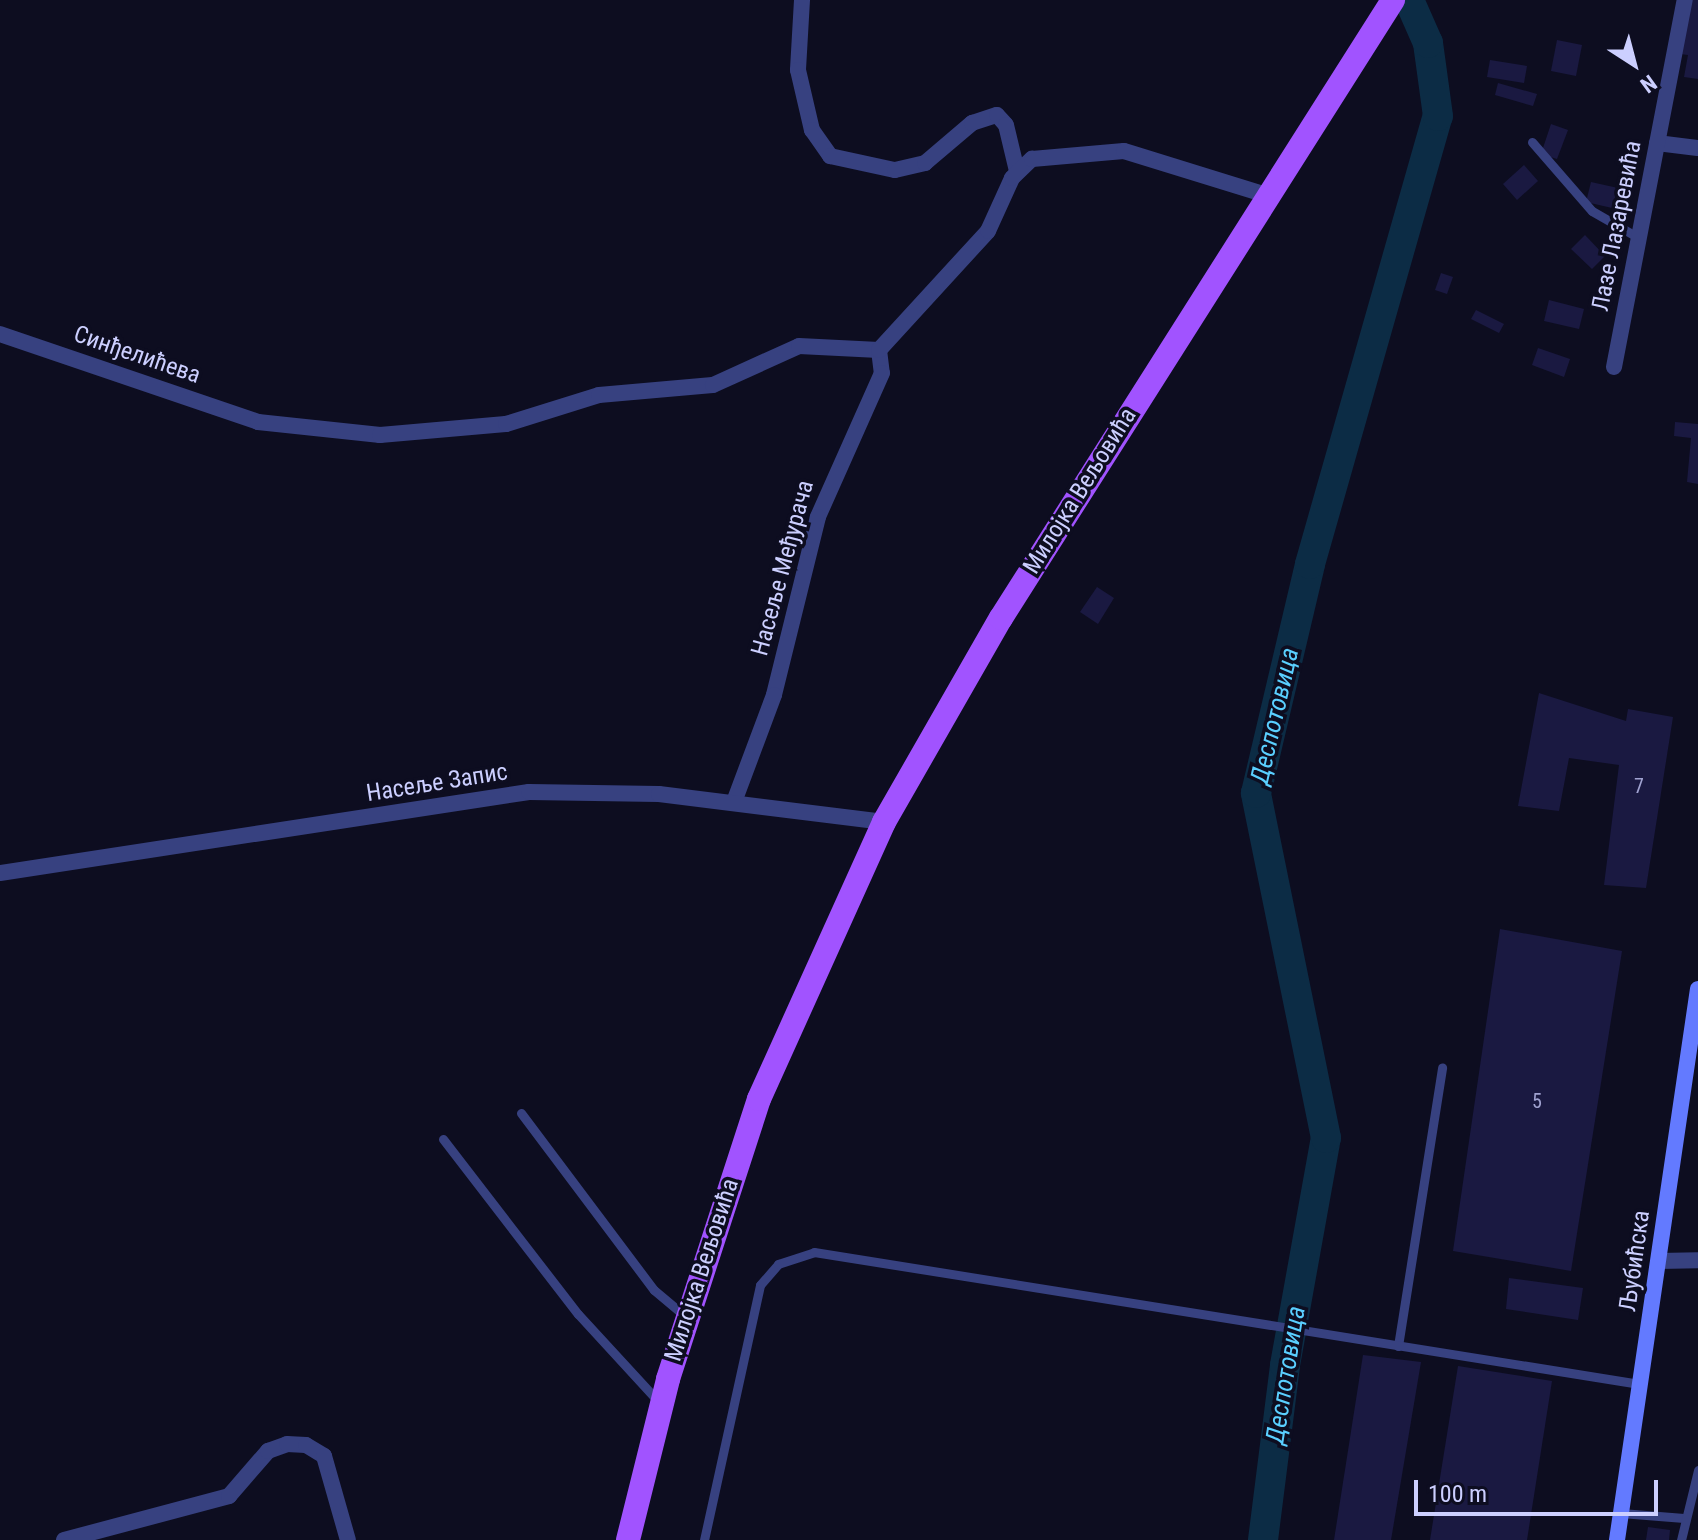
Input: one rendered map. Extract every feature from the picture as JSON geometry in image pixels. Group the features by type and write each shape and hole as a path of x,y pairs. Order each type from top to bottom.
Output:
{"main road":[{"name":"Милојка Вељовића","path":"628,1540 661,1404 759,1099 884,822 1016,594 1393,0"}],"street":[{"path":"802,0 798,70 812,130 830,156 857,165 910,167 945,151 972,123 997,115 1006,125 1017,171"},
{"name":"Лазе Лазаревића","path":"1614,367 1685,0"},
{"path":"1657,143 1698,148"},
{"path":"879,350 988,231 1017,171 1032,159 1124,151 1269,196"},
{"name":"Синђелићева","path":"0,334 258,422 380,435 506,424 599,395 713,385 799,346 879,350"},
{"name":"Насеље Међурача","path":"734,802 774,695 818,517 882,373 879,350"},
{"name":"Насеље Запис","path":"0,873 529,792 590,789 734,802 884,822"},
{"name":"Љубићска","path":"1617,1540 1698,989"},
{"path":"1659,1261 1698,1260"},
{"path":"64,1540 229,1496 268,1451 287,1444 306,1445 324,1456 348,1540"}],"lane":[{"path":"1532,142 1592,211 1639,238"},
{"path":"1398,1346 1442,1067"},
{"path":"521,1113 654,1290 688,1319"},
{"path":"443,1139 578,1314 661,1404"},
{"path":"704,1540 760,1285 778,1264 814,1252 1640,1384"},
{"path":"1681,1540 1698,1470"},
{"path":"1621,1513 1684,1518"}],"building":[{"path":"1690,0 1698,0 1698,79 1684,77 1688,55 1680,54"},
{"path":"1557,40 1582,45 1576,76 1551,71"},
{"path":"1490,60 1527,66 1524,83 1487,77"},
{"path":"1498,83 1537,94 1533,106 1495,95"},
{"path":"1551,124 1568,130 1557,159 1541,154"},
{"path":"1524,165 1538,181 1517,200 1503,184"},
{"path":"1591,182 1618,188 1612,208 1586,202"},
{"path":"1585,235 1605,256 1592,269 1571,249"},
{"path":"1441,273 1453,277 1447,294 1435,290"},
{"path":"1549,300 1584,309 1579,329 1544,321"},
{"path":"1476,310 1504,324 1499,333 1471,319"},
{"path":"1538,348 1570,359 1564,377 1532,365"},
{"path":"1675,422 1698,424 1698,484 1687,482 1691,438 1674,436"},
{"path":"1097,587 1114,598 1098,624 1080,612"},
{"path":"1539,693 1626,721 1628,709 1673,717 1646,888 1604,885 1619,765 1569,758 1559,811 1518,806"},
{"path":"1500,929 1622,951 1571,1271 1453,1251"},
{"path":"1509,1278 1583,1288 1578,1320 1506,1309"},
{"path":"1363,1355 1421,1362 1391,1540 1334,1540"},
{"path":"1458,1366 1552,1381 1527,1540 1430,1540"},
{"path":"1648,1527 1670,1530 1669,1540 1646,1540"}],"waterway":[{"name":"Деспотовица","path":"1263,1540 1285,1365 1326,1138 1256,793 1310,564 1438,116 1428,43 1409,0"}]}
